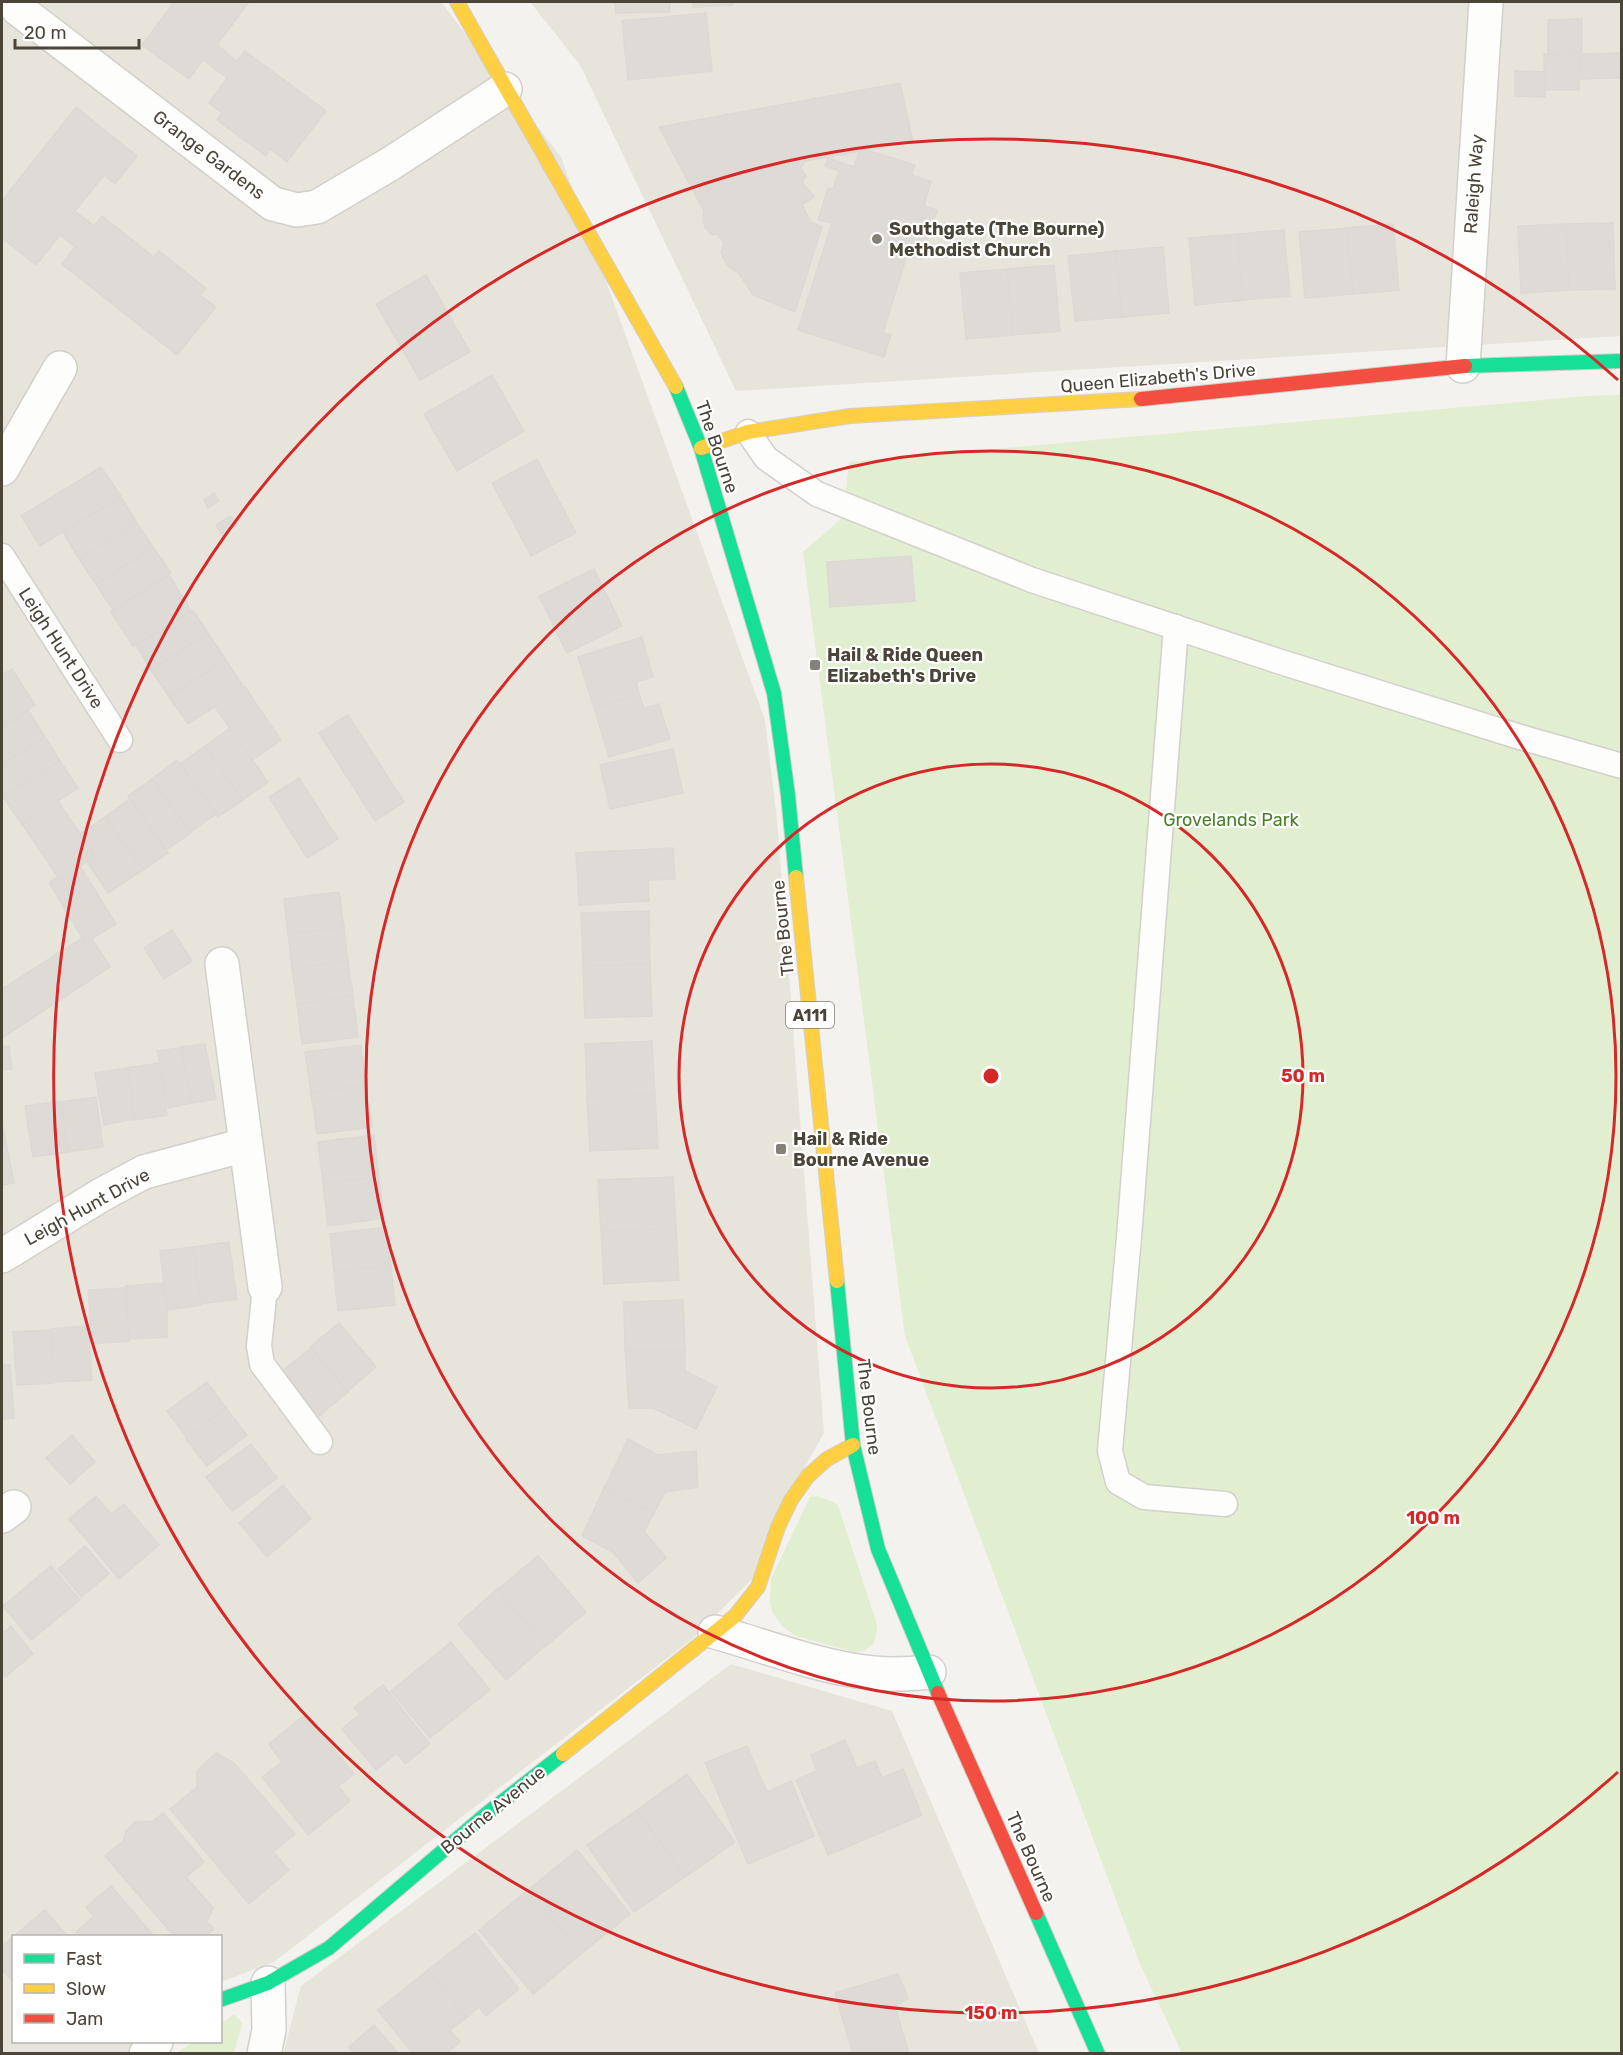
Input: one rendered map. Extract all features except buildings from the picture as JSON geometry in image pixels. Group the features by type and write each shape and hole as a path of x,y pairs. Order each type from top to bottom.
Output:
{"main road":[{"name":"The Bourne","path":"457,2 677,389 701,448 774,693 788,795 854,1445 878,1549 929,1672 1098,2054"},
{"name":"Queen Elizabeth's Drive","path":"701,448 748,432 850,416 1155,399 1463,366 1622,361"},
{"name":"Bourne Avenue","path":"222,1999 268,1983 329,1948 485,1815 735,1616 758,1587 778,1527 790,1500 808,1476 827,1459 854,1445"}],"street":[{"name":"Raleigh Way","path":"1463,366 1486,2"},
{"name":"Grange Gardens","path":"14,13 273,204 297,210 317,207 345,191 505,89"},
{"path":"2,469 60,368"},
{"path":"222,964 265,1287"},
{"name":"Leigh Hunt Drive","path":"2,1256 101,1195 144,1172 245,1145"},
{"path":"715,1632 824,1664 871,1673 929,1672"},
{"path":"264,2054 269,2030 268,1983"}],"lane":[{"path":"748,432 766,458 817,494 1032,580 1497,730 1622,766"},
{"name":"Leigh Hunt Drive","path":"2,556 120,740"},
{"path":"1176,627 1129,1237 1110,1451 1118,1482 1144,1497 1226,1504"},
{"path":"265,1287 259,1346 262,1364 320,1442"}],"shaded area":[{"path":"2,2 441,2 561,157 765,720 777,819 824,1433 772,1525 758,1573 692,1639 274,1962 222,1982 222,1935 12,1935 12,2043 139,2043 129,2053 2,2054"},
{"path":"530,2 1621,2 1621,336 736,391 580,65"},
{"path":"731,1664 892,1711 1039,2053 283,2054 301,1986"}],"green space":[{"name":"Grovelands Park","path":"1621,395 1621,2053 1182,2053 1140,1964 905,1336 803,552 843,517 849,462 1587,396"},
{"path":"817,1496 838,1505 877,1625 875,1640 866,1650 855,1652 796,1636 783,1627 772,1612 771,1579 810,1497"},
{"path":"234,2014 242,2023 234,2053 176,2053 192,2043 222,2043 222,2023"}],"traffic: fast":[{"path":"1465,366 1622,361"},
{"path":"676,387 701,448 774,693 796,877"},
{"path":"837,1281 853,1445 878,1549 938,1693"},
{"path":"222,1999 268,1983 329,1948 485,1815 563,1754"},
{"path":"1036,1913 1098,2054"}],"traffic: slow":[{"path":"457,2 676,387"},
{"path":"701,448 748,432 850,416 1141,399"},
{"path":"796,877 837,1281"},
{"path":"563,1754 735,1616 758,1587 778,1527 791,1500 808,1476 827,1459 853,1445"}],"traffic: jam":[{"path":"1141,399 1465,366"},
{"path":"938,1693 1036,1913"}],"place":[{"name":"Southgate (The Bourne) Methodist Church","path":"877,239"},
{"name":"Hail & Ride Queen Elizabeth's Drive","path":"815,665"},
{"name":"Hail & Ride Bourne Avenue","path":"781,1149"}]}
